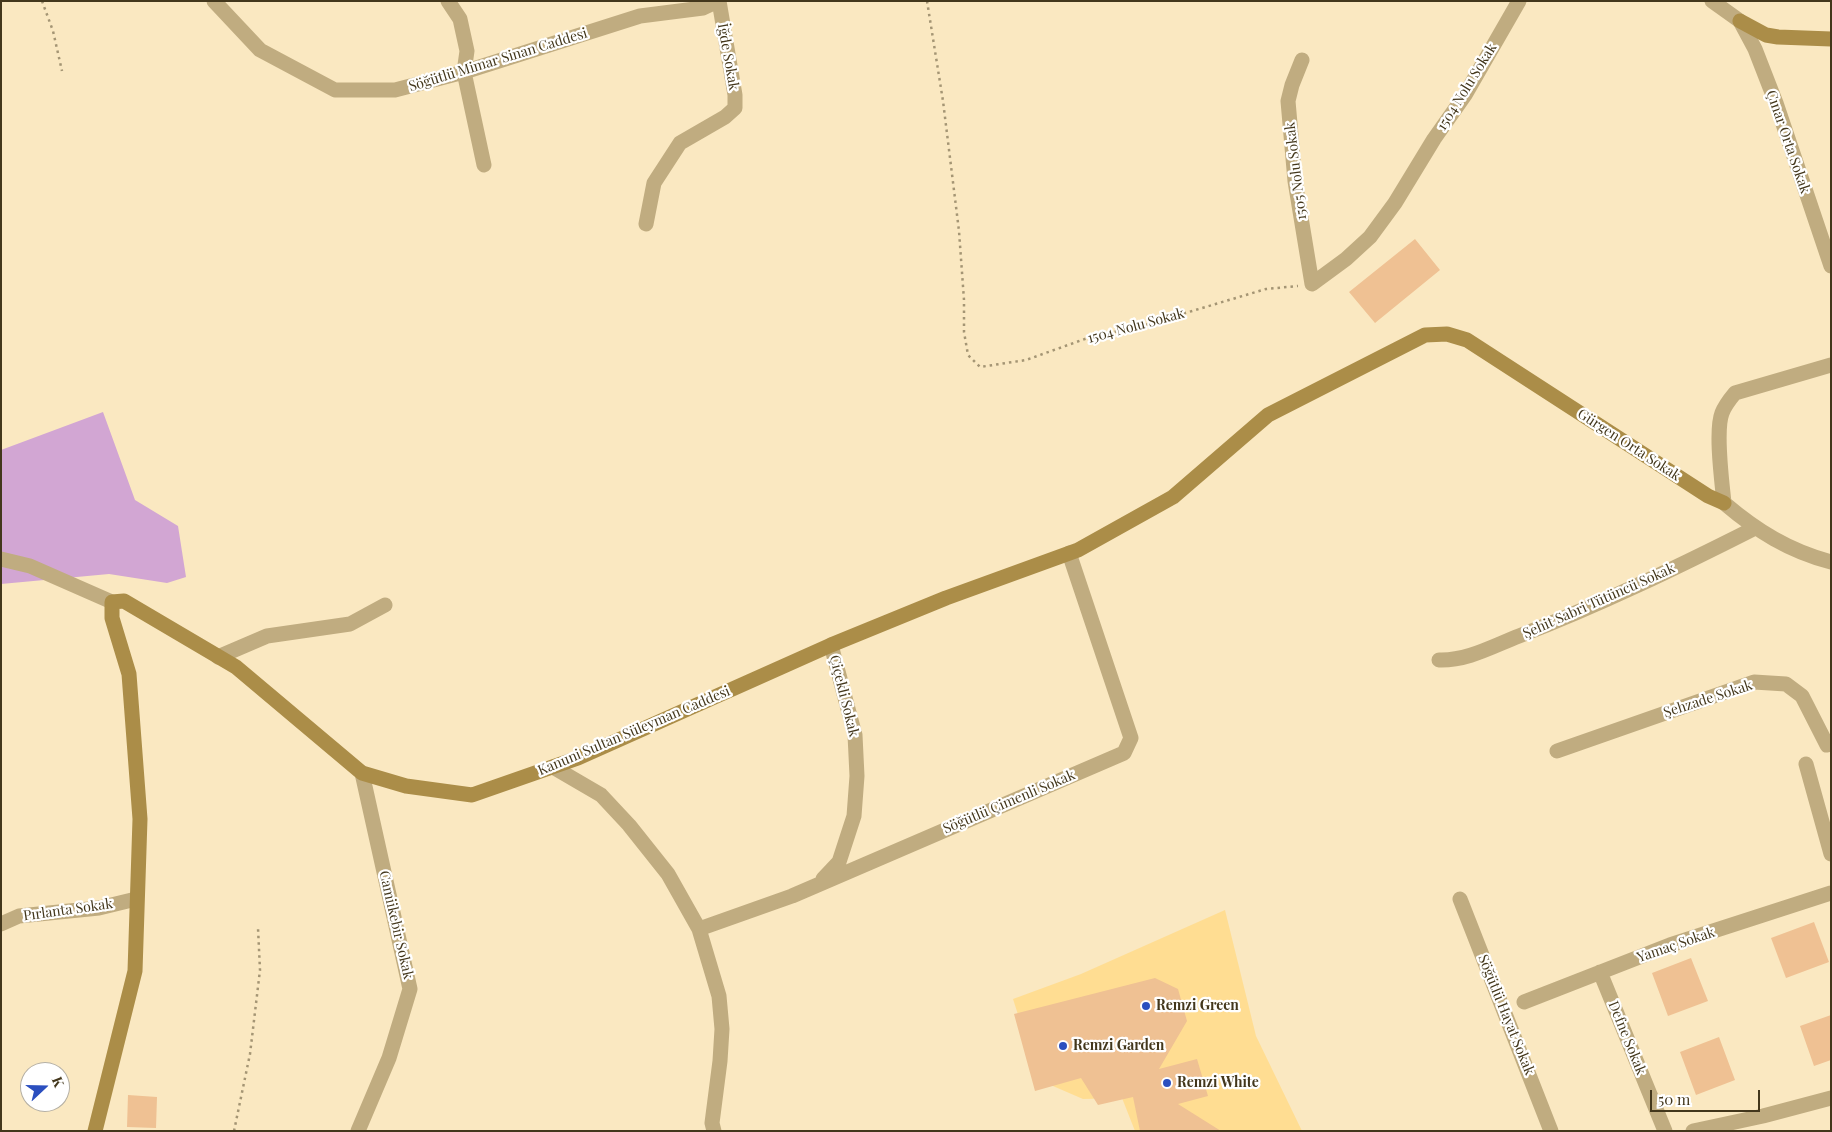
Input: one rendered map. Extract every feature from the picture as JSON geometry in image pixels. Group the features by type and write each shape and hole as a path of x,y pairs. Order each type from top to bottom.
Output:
{"street":[{"name":"Söğütlü Mimar Sinan Caddesi","path":"214,1 260,50 335,90 395,90 464,72 640,16 703,8 718,1"},
{"path":"448,1 460,18 467,51 464,72 484,165"},
{"name":"İğde Sokak","path":"646,224 654,183 680,143 725,117 735,108 735,95 718,1"},
{"name":"1504 Nolu Sokak","path":"1312,284 1346,259 1370,237 1395,204 1434,139 1465,95 1519,1"},
{"path":"1712,1 1740,21 1766,35 1831,38"},
{"name":"Çınar Orta Sokak","path":"1740,21 1755,49 1776,103 1831,266"},
{"name":"1505 Nolu Sokak","path":"1302,60 1292,84 1288,101 1295,181 1312,284"},
{"name":"Gürgen Orta Sokak","path":"1425,335 1447,334 1467,340 1708,496 1724,503 1755,528 1782,544 1831,562"},
{"name":"Kanuni Sultan Süleyman Caddesi","path":"112,602 124,601 236,667 362,773 406,786 472,796 578,758 831,645 946,598 1070,553 1173,497 1268,415 1425,335"},
{"path":"1724,503 1720,446 1721,415 1727,402 1735,393 1831,365"},
{"name":"Şehit Sabri Tütüncü Sokak","path":"1439,660 1462,658 1541,627 1665,573 1755,528"},
{"name":"Söğütlü Çimenli Sokak","path":"699,929 792,896 1124,753 1131,738 1070,553"},
{"path":"1,560 30,566 112,602 112,618 129,674 140,818 135,971 95,1131"},
{"path":"218,657 267,636 350,624 384,605"},
{"name":"Çiçekli Sokak","path":"817,885 839,862 854,816 857,776 855,735 831,645"},
{"name":"Şehzade Sokak","path":"1557,751 1754,682 1786,684 1802,696 1827,744 1831,744"},
{"path":"1806,764 1831,854"},
{"path":"554,767 601,794 630,825 668,874 699,929 719,996 722,1029 712,1123 714,1131"},
{"name":"Camiikebir Sokak","path":"358,1131 389,1058 410,989 362,773"},
{"name":"Yamaç Sokak","path":"1524,1002 1670,946 1831,893"},
{"name":"Pırlanta Sokak","path":"1,924 19,916 99,908 136,899"},
{"name":"Söğütlü Hayat Sokak","path":"1460,899 1551,1131"},
{"name":"Defne Sokak","path":"1600,972 1665,1131"},
{"path":"1693,1131 1831,1098"}],"path":[{"path":"42,1 53,31 62,70"},
{"name":"1504 Nolu Sokak","path":"927,1 943,101 959,231 964,300 964,332 968,355 980,367 1026,360 1096,335 1135,328 1266,290 1312,284"},
{"path":"234,1131 250,1054 260,970 258,928"}],"shaded area":[{"path":"103,412 135,500 178,526 186,577 167,583 109,574 1,584 1,450"},
{"path":"1225,910 1256,1036 1302,1131 1135,1131 1122,1098 1083,1099 1039,1080 1013,999 1081,974"}],"building":[{"path":"1415,239 1440,270 1375,323 1349,292"},
{"path":"1814,922 1829,962 1786,978 1771,938"},
{"path":"1691,958 1708,1001 1668,1016 1652,973"},
{"path":"1155,978 1178,989 1187,1021 1159,1069 1197,1059 1208,1096 1178,1104 1221,1131 1140,1131 1133,1097 1098,1105 1081,1078 1035,1091 1014,1014"},
{"path":"1831,1015 1831,1060 1814,1066 1800,1026"},
{"path":"1719,1037 1735,1080 1696,1095 1680,1052"},
{"path":"128,1095 157,1097 156,1128 127,1127"}],"place":[{"name":"Remzi Green","path":"1146,1006"},
{"name":"Remzi Garden","path":"1063,1046"},
{"name":"Remzi White","path":"1167,1083"}]}
